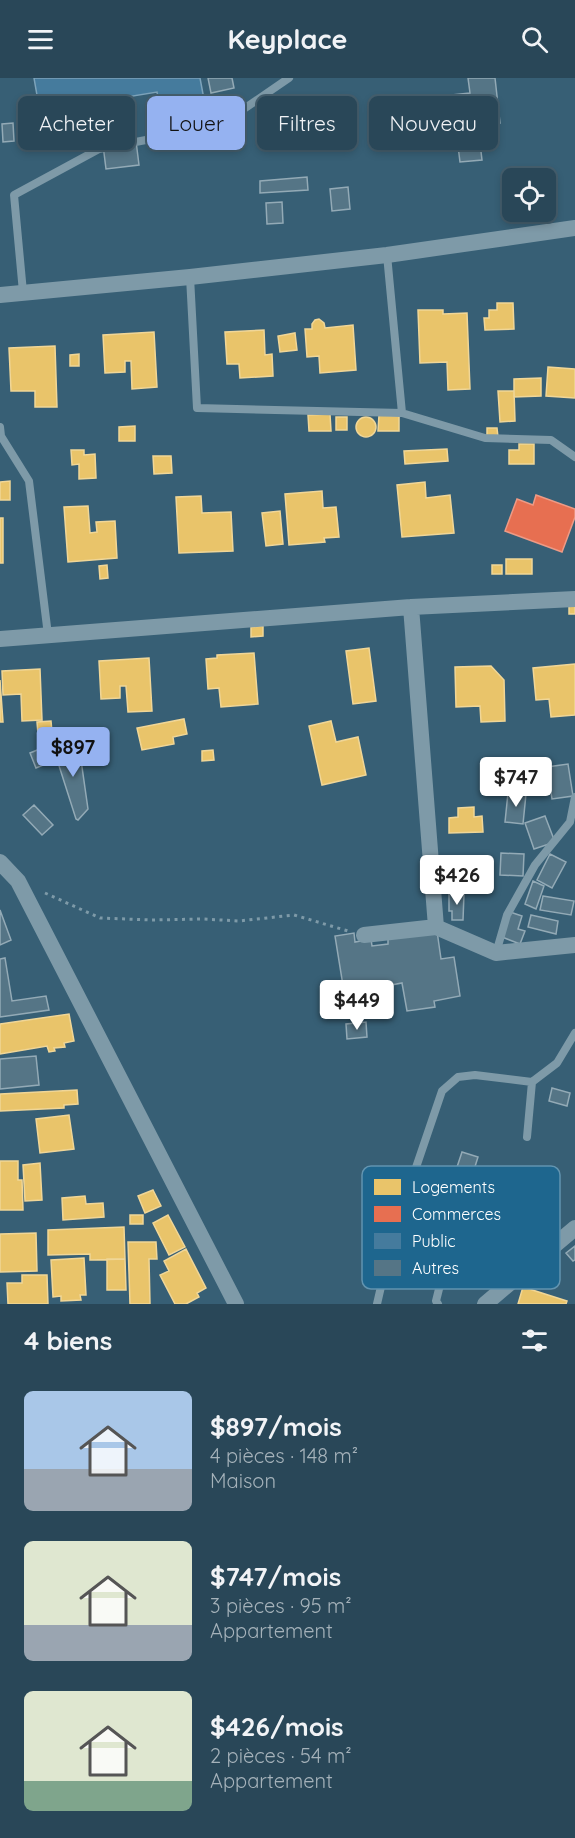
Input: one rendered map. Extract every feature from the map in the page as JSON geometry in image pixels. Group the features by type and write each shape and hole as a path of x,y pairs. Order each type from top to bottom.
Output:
{"street":[{"path":"0,295 387,255 575,228"},
{"path":"0,639 411,607 575,599"},
{"path":"411,607 436,927"},
{"path":"0,862 18,881 236,1304"},
{"path":"364,935 436,927 496,952 575,945"},
{"path":"560,1242 575,1228"},
{"path":"485,1304 500,1299"}],"lane":[{"path":"23,292 14,195 99,149 219,126 289,78"},
{"path":"387,255 402,413"},
{"path":"190,277 197,408 402,413 485,438 551,440 575,457"},
{"path":"0,427 1,436 29,481 48,635"},
{"path":"496,952 512,905 535,865 570,822 575,797"},
{"path":"416,1166 442,1091 458,1077 475,1075 532,1082 557,1063 575,1034"},
{"path":"527,1137 532,1082"},
{"path":"377,1304 380,1289"},
{"path":"438,1304 436,1301 439,1289"}],"path":[{"path":"18,881 100,918 239,921 294,915 364,935"}],"building: Logements":[{"path":"497,303 513,303 514,329 485,330 484,318 489,318 489,310 497,310"},
{"path":"418,310 443,310 443,314 467,313 470,389 448,390 447,362 420,363"},
{"path":"319,319 324,323 325,328 353,325 356,370 320,373 319,356 307,357 305,329 312,329 312,324"},
{"path":"264,330 265,355 272,354 273,376 240,378 239,364 227,364 225,332"},
{"path":"154,332 157,387 132,389 131,361 125,361 125,372 105,373 103,335"},
{"path":"295,333 297,350 280,352 278,336"},
{"path":"55,346 57,407 35,407 35,391 11,391 9,348"},
{"path":"79,354 79,366 70,366 70,355"},
{"path":"548,367 575,369 575,398 546,396"},
{"path":"541,378 541,396 514,397 514,379"},
{"path":"498,391 514,391 515,421 500,422"},
{"path":"330,414 331,431 309,431 308,415"},
{"path":"379,415 399,416 399,431 378,431"},
{"path":"336,417 347,417 347,430 336,430"},
{"path":"362,417 370,417 376,423 376,431 370,437 362,437 356,431 356,423"},
{"path":"135,426 135,441 119,441 119,427"},
{"path":"487,428 497,428 498,437 487,438"},
{"path":"519,444 534,444 534,464 509,464 509,450 519,450"},
{"path":"447,449 448,461 405,464 404,451"},
{"path":"71,450 84,450 84,455 95,454 96,478 79,479 79,464 72,465"},
{"path":"153,456 171,456 172,473 154,474"},
{"path":"10,481 10,500 0,500 0,482"},
{"path":"425,482 426,498 450,495 454,533 402,537 397,485"},
{"path":"322,491 323,508 336,507 339,537 324,538 325,542 289,545 285,494"},
{"path":"201,496 202,513 231,512 233,551 179,553 176,497"},
{"path":"88,506 90,533 97,532 96,522 115,521 117,558 68,562 64,507"},
{"path":"280,511 283,544 266,546 262,513"},
{"path":"0,518 3,518 3,563 0,563"},
{"path":"506,559 532,559 532,574 506,574"},
{"path":"107,565 108,578 100,579 99,566"},
{"path":"492,565 502,565 502,574 492,574"},
{"path":"569,603 575,603 575,614 569,614"},
{"path":"263,626 263,636 251,637 251,627"},
{"path":"369,648 376,701 353,704 346,651"},
{"path":"254,653 258,704 221,707 219,688 208,689 206,659 217,658 217,655"},
{"path":"149,658 152,711 128,712 126,686 120,686 120,698 101,699 99,661"},
{"path":"575,664 575,715 551,717 549,699 536,700 533,668"},
{"path":"491,666 504,680 505,721 481,722 480,706 456,707 455,667"},
{"path":"40,669 42,720 22,721 21,694 3,695 2,671"},
{"path":"0,680 3,722 0,722"},
{"path":"184,719 187,734 173,737 174,744 142,750 137,728"},
{"path":"51,721 52,732 38,734 37,722"},
{"path":"331,721 336,742 358,737 366,775 322,785 309,726"},
{"path":"213,750 214,760 202,761 202,751"},
{"path":"474,807 474,817 482,816 483,832 449,833 449,818 458,817 458,808"},
{"path":"69,1014 74,1041 64,1043 65,1047 54,1048 55,1051 49,1052 47,1046 0,1054 0,1024"},
{"path":"77,1090 78,1104 64,1105 64,1108 0,1111 0,1094"},
{"path":"69,1115 74,1149 40,1153 36,1119"},
{"path":"0,1161 18,1161 18,1180 22,1180 23,1210 0,1210"},
{"path":"40,1163 42,1200 25,1201 23,1165"},
{"path":"153,1190 161,1206 145,1213 138,1196"},
{"path":"85,1196 86,1204 103,1203 104,1217 63,1220 62,1198"},
{"path":"130,1215 143,1215 143,1224 130,1224"},
{"path":"168,1215 185,1247 169,1255 153,1223"},
{"path":"124,1227 125,1259 90,1260 90,1254 48,1255 48,1230"},
{"path":"36,1233 37,1271 0,1272 0,1234"},
{"path":"128,1242 156,1242 157,1259 149,1259 150,1304 130,1304"},
{"path":"186,1249 206,1288 197,1293 199,1297 186,1304 175,1304 160,1275 169,1271 164,1261"},
{"path":"84,1258 86,1295 80,1295 81,1300 61,1301 61,1296 53,1297 51,1260"},
{"path":"107,1259 125,1259 126,1290 107,1290"},
{"path":"22,1275 47,1275 48,1304 8,1304 7,1283 22,1283"},
{"path":"522,1289 567,1301 566,1304 518,1304"}],"building: Commerces":[{"path":"536,495 575,509 575,517 562,552 505,531 517,499 533,505"}],"building: Public":[{"path":"34,78 200,78 203,96 158,96 157,92 132,96 37,96"}],"building: Autres":[{"path":"208,78 232,78 234,88 211,93"},
{"path":"468,78 495,78 497,96 452,96 470,93"},
{"path":"13,123 14,141 3,142 2,124"},
{"path":"135,141 139,165 106,169 104,150 135,150"},
{"path":"458,150 481,150 482,160 460,162"},
{"path":"307,177 308,190 260,193 260,181"},
{"path":"348,187 350,209 332,211 330,189"},
{"path":"282,202 283,223 267,224 266,203"},
{"path":"47,746 53,761 36,768 30,753"},
{"path":"79,746 88,809 78,820 54,750"},
{"path":"568,764 573,796 552,799 547,767"},
{"path":"513,769 528,769 528,789 513,789"},
{"path":"508,793 526,794 523,824 505,822"},
{"path":"34,805 53,825 42,835 23,815"},
{"path":"545,816 555,842 534,849 525,823"},
{"path":"501,853 524,854 523,876 500,875"},
{"path":"550,854 566,862 552,888 537,880"},
{"path":"533,881 544,886 536,909 525,904"},
{"path":"449,894 464,894 463,920 452,920 452,911 449,911"},
{"path":"543,896 574,901 571,915 540,910"},
{"path":"0,910 11,940 0,945"},
{"path":"510,912 522,916 518,929 525,931 520,944 502,937"},
{"path":"531,915 558,921 556,934 528,927"},
{"path":"437,931 441,959 454,957 460,996 434,1001 435,1007 407,1011 402,983 376,988 378,998 346,1004 335,936 354,933 355,942 371,939 372,946 388,944 388,939"},
{"path":"5,958 12,1001 46,996 49,1010 0,1017 0,959"},
{"path":"366,1022 367,1037 347,1039 346,1024"},
{"path":"36,1056 39,1085 0,1089 0,1059"},
{"path":"552,1088 570,1093 567,1106 549,1101"},
{"path":"462,1152 478,1157 475,1166 457,1166"},
{"path":"575,1246 575,1260 573,1261 566,1253"}]}
